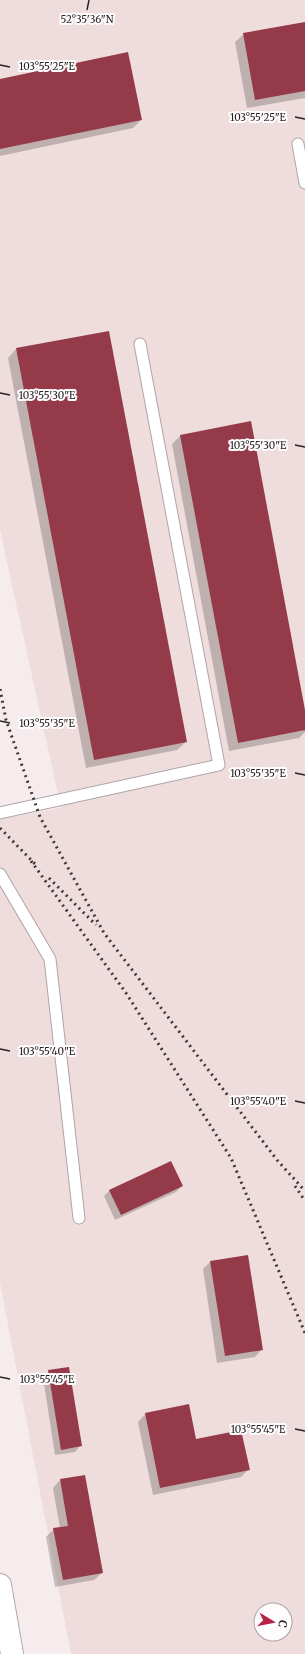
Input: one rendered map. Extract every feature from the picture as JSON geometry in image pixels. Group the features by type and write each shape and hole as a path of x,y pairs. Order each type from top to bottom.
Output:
{"street":[{"path":"0,1585 12,1654"}],"lane":[{"path":"298,144 305,183"},
{"path":"0,813 219,765 140,344"},
{"path":"0,874 50,959 79,1218"}],"shaded area":[{"path":"0,0 305,0 305,1654 71,1654 0,1283 0,819 61,808 0,530"}],"building":[{"path":"305,22 305,91 255,100 243,33"},
{"path":"128,52 142,120 0,149 0,79"},
{"path":"109,331 187,742 94,760 16,348"},
{"path":"251,421 305,710 305,730 238,743 180,435"},
{"path":"171,1161 183,1186 121,1215 109,1190"},
{"path":"248,1255 263,1350 225,1356 210,1261"},
{"path":"69,1367 82,1446 61,1450 48,1370"},
{"path":"189,1404 196,1439 241,1430 250,1470 160,1488 145,1413"},
{"path":"85,1475 103,1573 63,1580 53,1528 68,1526 60,1479"}],"railway":[{"path":"0,689 6,720 40,817 104,933 277,1160 305,1191"},
{"path":"0,828 35,864"},
{"path":"31,861 126,993 231,1158 305,1333"},
{"path":"49,878 96,925"},
{"path":"295,1186 305,1201"}]}
